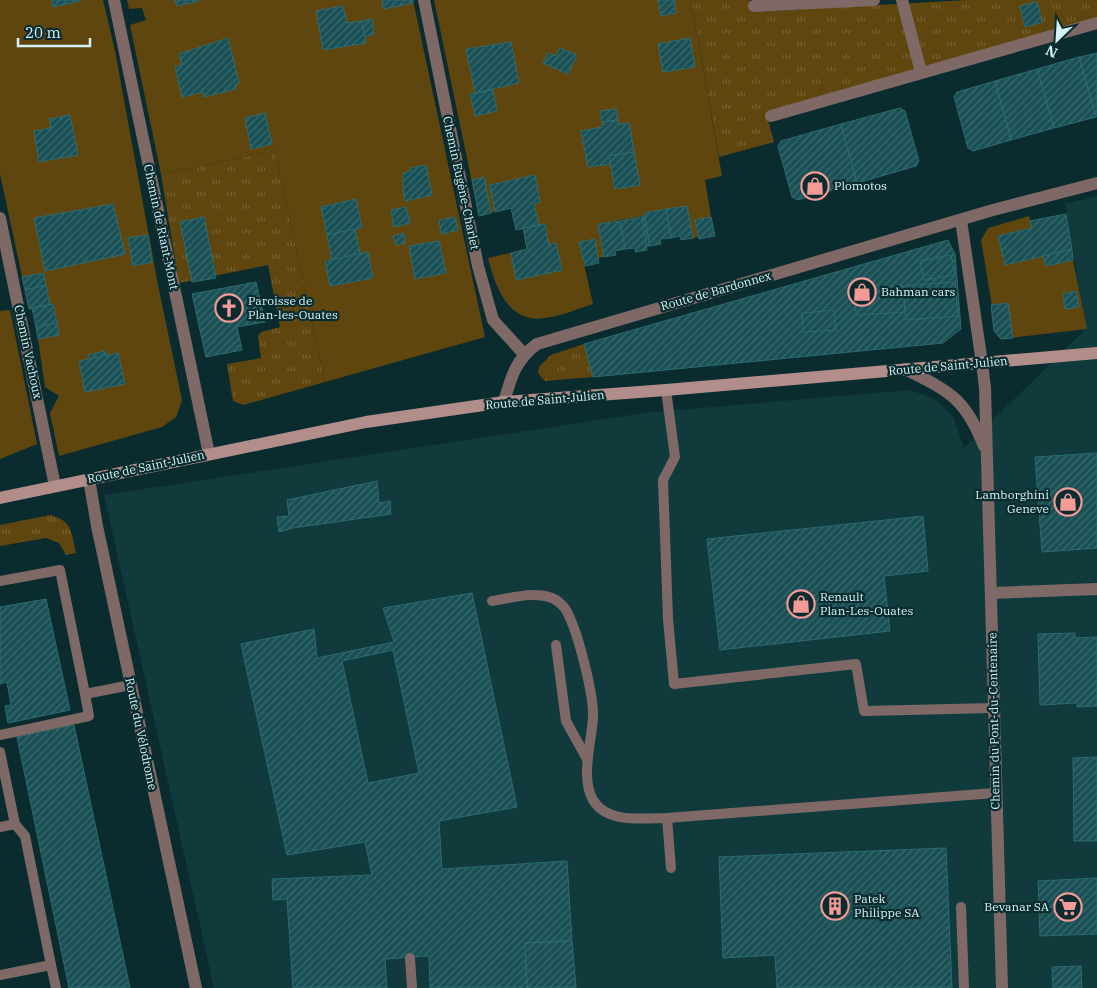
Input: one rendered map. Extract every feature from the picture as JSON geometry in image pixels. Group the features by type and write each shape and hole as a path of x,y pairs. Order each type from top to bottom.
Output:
{"main road":[{"name":"Route de Saint-Julien","path":"0,498 366,422 504,402 1097,353"}],"street":[{"name":"Chemin de Riant-Mont","path":"114,0 209,454"},
{"name":"Chemin Eugène-Charlet","path":"424,0 478,266 493,320 523,353"},
{"path":"754,6 874,0"},
{"path":"902,0 921,72"},
{"path":"770,116 1097,23"},
{"name":"Route de Bardonnex","path":"523,353 537,344 556,337 961,220 1097,183"},
{"name":"Chemin Vachoux","path":"0,218 55,486"},
{"path":"961,220 982,363"},
{"path":"504,402 510,381 523,353"},
{"name":"Chemin du Pont-du-Centenaire","path":"982,363 988,455 995,793 1002,988"},
{"name":"Chemin du Pont-du-Centenaire","path":"904,369 954,397 969,413 988,455"},
{"name":"Route du Vélodrome","path":"89,479 97,526 196,988"},
{"path":"992,593 1097,589"}],"lane":[{"path":"666,390 674,457 663,480 668,618 674,684 856,664 864,711 994,708"},
{"path":"0,581 60,570 89,716 0,735"},
{"path":"492,601 538,594 554,599 568,612 575,630 592,700 593,716 587,759 589,784 593,800 603,810 626,818 667,818 995,793"},
{"path":"556,645 566,721 587,759"},
{"path":"85,694 131,685"},
{"path":"0,752 15,824 25,836 56,988"},
{"path":"667,818 671,868"},
{"path":"0,827 15,824"},
{"path":"961,908 964,988"},
{"path":"410,958 412,988"},
{"path":"0,975 51,965"}],"shaded area":[{"path":"1097,196 1097,988 214,988 104,495 644,413 910,390 933,398 953,416 964,448 1086,329 1065,204"}],"green space":[{"path":"0,0 103,0 115,51 158,285 182,400 176,417 162,427 59,456 50,413 59,396 45,387 38,339 59,335 53,304 29,309 0,174"},
{"path":"127,0 413,0 485,337 325,382 275,151 161,174 130,25 146,20 142,8 129,9"},
{"path":"434,0 691,0 722,176 705,180 711,217 695,220 698,237 693,238 687,206 644,213 644,216 598,224 604,257 598,258 579,242 593,304 545,318 532,318 521,315 513,309 499,291 488,258 527,249 523,228 516,230 511,208 479,216"},
{"path":"691,0 750,0 751,12 968,0 1097,0 1097,19 766,112 774,142 719,157"},
{"path":"275,151 325,382 243,405 233,401 227,364 261,358 258,336 261,332 280,327 268,265 179,283 161,174"},
{"path":"1029,216 1032,228 998,236 1005,264 1043,256 1046,266 1073,260 1087,329 1001,339 997,336 981,240 988,228"},
{"path":"10,310 37,444 0,459 0,311"},
{"path":"584,344 593,377 545,381 538,373 539,367 551,355"},
{"path":"50,515 58,517 70,528 76,553 66,555 59,543 46,538 0,546 0,525"}],"building":[{"path":"52,0 80,0 80,1 53,7"},
{"path":"175,0 199,0 199,1 177,6"},
{"path":"382,0 413,0 413,3 383,9"},
{"path":"658,0 674,0 676,13 661,16"},
{"path":"1037,2 1042,22 1025,27 1020,6"},
{"path":"343,6 347,23 362,21 366,43 323,50 316,11"},
{"path":"372,19 374,34 365,37 362,21"},
{"path":"228,38 239,83 235,84 236,89 204,97 203,92 182,97 175,67 182,65 179,54"},
{"path":"690,38 695,67 663,72 658,44"},
{"path":"511,42 519,83 475,93 466,49"},
{"path":"560,48 577,55 568,74 543,63 548,53 556,56"},
{"path":"1097,53 1097,116 1096,117 1079,57"},
{"path":"1079,57 1096,117 1054,128 1037,69"},
{"path":"1037,69 1054,128 1011,140 995,81"},
{"path":"995,81 1011,140 973,151 968,148 954,97 957,92"},
{"path":"493,90 497,111 475,116 470,94"},
{"path":"900,108 905,111 919,161 916,166 857,183 841,124"},
{"path":"616,109 618,120 602,122 600,111"},
{"path":"265,113 272,144 251,149 245,118"},
{"path":"70,115 78,155 39,162 34,131 51,128 49,119"},
{"path":"618,120 618,124 629,123 634,152 609,156 611,164 588,167 581,131 602,127 602,122"},
{"path":"841,124 857,183 798,200 792,197 778,146 781,141"},
{"path":"634,152 640,185 615,189 609,156"},
{"path":"426,165 432,195 405,201 403,173 411,171 410,168"},
{"path":"535,175 540,202 534,204 539,225 516,230 511,208 495,212 490,185"},
{"path":"484,177 491,213 479,216 472,180"},
{"path":"356,199 362,228 327,235 321,207"},
{"path":"113,204 125,254 45,271 34,218"},
{"path":"687,206 693,238 681,240 680,236 671,238 666,209"},
{"path":"406,207 410,223 394,227 391,210"},
{"path":"666,209 671,238 660,239 661,244 650,246 644,213"},
{"path":"1066,214 1072,249 1005,265 998,236 1032,228 1030,221"},
{"path":"644,216 650,246 646,246 642,217"},
{"path":"204,217 216,278 192,282 180,222"},
{"path":"455,217 458,230 441,234 439,220"},
{"path":"642,217 647,250 635,252 635,248 625,249 620,221"},
{"path":"711,217 715,236 699,239 695,220"},
{"path":"620,221 625,249 615,251 616,255 604,257 598,224"},
{"path":"545,224 549,245 556,243 562,270 516,280 511,253 527,249 523,228"},
{"path":"355,229 360,254 332,260 327,235"},
{"path":"404,233 405,243 396,245 393,236"},
{"path":"148,235 152,262 133,266 128,238"},
{"path":"595,239 599,263 585,266 579,242"},
{"name":"Bahman cars","path":"948,240 955,254 961,329 943,343 593,377 584,344"},
{"path":"439,241 446,273 415,279 409,246"},
{"path":"1072,249 1073,260 1046,266 1043,256"},
{"path":"368,252 373,278 330,286 325,261"},
{"path":"951,255 955,275 924,280 920,261"},
{"path":"43,273 46,285 25,290 22,277"},
{"name":"Paroisse de Plan-les-Ouates","path":"256,282 265,322 237,327 242,350 206,357 192,294"},
{"path":"955,282 958,316 906,320 903,286"},
{"path":"46,285 50,305 29,309 25,290"},
{"path":"903,286 905,312 856,315 855,290"},
{"path":"1076,291 1079,307 1065,309 1063,294"},
{"path":"1008,303 1013,338 1001,339 994,331 991,305"},
{"path":"53,304 57,323 36,327 32,308"},
{"path":"834,310 836,330 803,332 802,313"},
{"path":"57,323 59,335 38,339 36,327"},
{"path":"105,351 106,356 90,359 88,355"},
{"path":"118,353 125,384 85,392 79,361"},
{"name":"Lamborghini Geneve","path":"1097,453 1097,548 1042,552 1035,457"},
{"path":"377,481 379,503 390,501 391,514 293,528 279,532 277,517 289,516 287,500"},
{"name":"Renault Plan-Les-Ouates","path":"923,516 928,571 884,576 890,631 720,650 707,539"},
{"path":"472,593 517,807 439,821 442,869 567,861 572,941 525,943 527,988 430,988 429,956 385,959 387,988 293,988 287,899 273,900 272,879 372,875 365,842 287,855 241,644 314,629 317,658 394,642 383,608","holes":["393,650 419,773 368,783 342,661"]},
{"path":"46,599 70,710 8,723 5,706 11,705 7,682 0,684 0,607"},
{"path":"1075,633 1075,638 1097,637 1097,706 1077,707 1077,703 1040,705 1038,634"},
{"path":"74,725 130,988 69,988 17,737"},
{"path":"1097,757 1097,841 1074,841 1073,758"},
{"name":"Patek Philippe SA","path":"946,848 952,988 777,988 775,955 723,958 719,857"},
{"name":"Bevanar SA","path":"1097,878 1097,934 1040,936 1038,881"},
{"path":"572,941 576,988 527,988 525,943"},
{"path":"1081,966 1082,988 1053,988 1052,967"}],"place":[{"name":"Plomotos","path":"815,186"},
{"name":"Bahman cars","path":"862,292"},
{"name":"Paroisse de Plan-les-Ouates","path":"229,308"},
{"name":"Lamborghini Geneve","path":"1068,502"},
{"name":"Renault Plan-Les-Ouates","path":"801,604"},
{"name":"Patek Philippe SA","path":"835,906"},
{"name":"Bevanar SA","path":"1068,907"}]}
